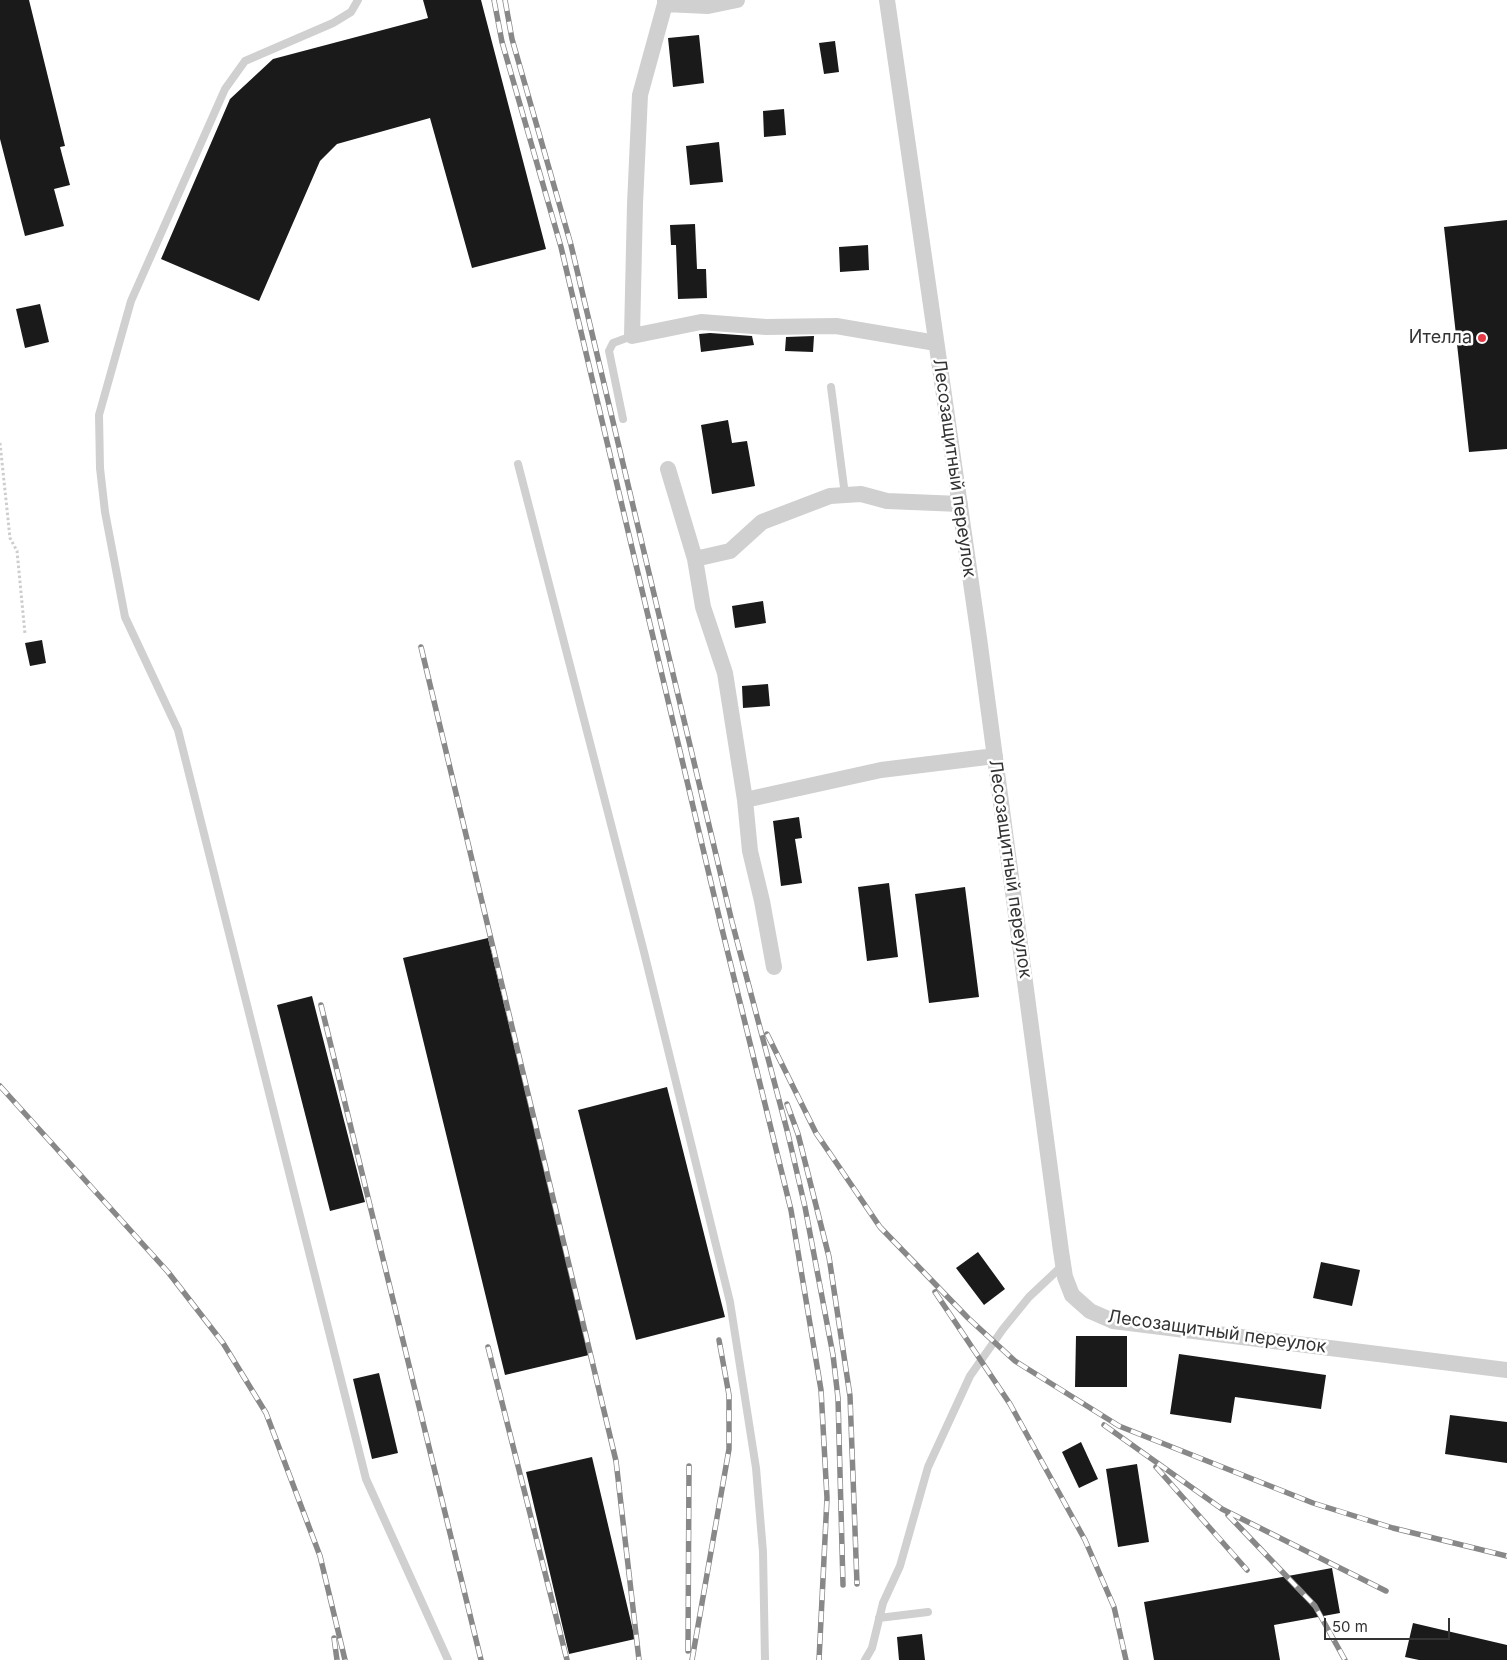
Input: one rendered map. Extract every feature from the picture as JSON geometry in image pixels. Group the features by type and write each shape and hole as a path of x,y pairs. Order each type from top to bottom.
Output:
{"street":[{"path":"738,0 708,6 665,2 640,95 632,336 701,322 766,327 836,326 936,343"},
{"name":"Лесозащитный переулок","path":"887,0 960,504 1065,1277 1072,1295 1090,1312 1114,1321 1507,1370"},
{"path":"668,469 695,559 703,607 725,673 745,800 750,851 762,901 774,967"},
{"path":"695,559 730,551 762,522 830,496 861,494 887,501 960,504"},
{"path":"745,800 881,770 995,756"}],"lane":[{"path":"358,0 351,12 333,23 245,61 225,89 131,301 99,415 100,468 105,512 125,617 178,730 366,1479 448,1660"},
{"path":"623,419 609,351 613,343 622,338 632,336"},
{"path":"831,387 846,495"},
{"path":"518,464 646,961 730,1302 756,1468 763,1552 765,1660"},
{"path":"865,1660 872,1648 883,1603 900,1566 928,1467 970,1376 1003,1329 1028,1298 1064,1265"},
{"path":"879,1618 928,1612"}],"path":[{"path":"0,443 10,538 17,551 25,634"}],"building":[{"path":"0,0 29,0 65,146 60,147 70,185 54,189 64,226 25,236 0,139"},
{"path":"423,0 481,0 546,249 472,268 430,118 337,144 320,161 259,301 161,259 230,99 273,59 428,18"},
{"path":"699,35 704,83 673,87 668,38"},
{"path":"835,41 839,72 824,74 819,43"},
{"path":"784,109 786,135 764,137 763,111"},
{"path":"719,142 723,182 690,185 686,146"},
{"name":"Ителла","path":"1507,220 1507,449 1469,452 1444,227"},
{"path":"695,224 697,269 706,269 707,298 678,299 676,245 671,245 670,225"},
{"path":"868,245 869,270 840,272 839,247"},
{"path":"40,304 49,342 25,348 16,309"},
{"path":"699,334 752,336 754,345 701,352"},
{"path":"814,336 813,352 785,351 786,337"},
{"path":"728,420 732,443 747,441 755,486 712,494 701,425"},
{"path":"763,601 766,623 735,628 732,606"},
{"path":"42,640 46,663 30,666 25,643"},
{"path":"768,684 770,706 743,708 742,686"},
{"path":"799,817 802,838 795,839 802,883 781,886 773,821"},
{"path":"889,883 898,957 867,961 858,887"},
{"path":"965,887 979,997 929,1003 915,894"},
{"path":"488,938 589,1355 505,1375 403,958"},
{"path":"312,996 365,1202 330,1211 277,1005"},
{"path":"667,1087 725,1317 636,1340 578,1110"},
{"path":"978,1252 1005,1289 984,1305 956,1268"},
{"path":"1321,1262 1360,1270 1352,1306 1313,1298"},
{"path":"1076,1336 1127,1336 1127,1387 1075,1387"},
{"path":"1179,1354 1326,1375 1321,1409 1235,1397 1231,1423 1170,1414"},
{"path":"379,1373 398,1453 372,1459 353,1379"},
{"path":"1450,1415 1507,1422 1507,1463 1445,1454"},
{"path":"1081,1442 1098,1479 1079,1488 1062,1452"},
{"path":"592,1457 635,1639 569,1654 526,1472"},
{"path":"1137,1464 1149,1542 1118,1547 1106,1469"},
{"path":"1332,1568 1340,1613 1274,1625 1280,1660 1154,1660 1144,1602"},
{"path":"1413,1623 1507,1645 1507,1660 1419,1660 1405,1657"},
{"path":"922,1634 925,1660 899,1660 897,1637"}],"railway":[{"path":"494,0 502,42 561,247 721,925 791,1210 821,1390 827,1498 819,1660"},
{"path":"505,0 512,39 571,245 732,922 788,1134 805,1207 833,1355 838,1398 843,1585"},
{"path":"421,647 616,1461 639,1660"},
{"path":"321,1005 481,1660"},
{"path":"767,1034 816,1133 880,1227 968,1318 1015,1361 1119,1426 1313,1503 1393,1528 1507,1556"},
{"path":"0,1086 168,1272 223,1343 266,1413 320,1556 345,1660"},
{"path":"787,1104 798,1134 829,1257 850,1396 857,1584"},
{"path":"935,1292 1010,1404 1085,1540 1114,1607 1126,1660"},
{"path":"692,1660 729,1449 729,1395 719,1340"},
{"path":"488,1347 567,1660"},
{"path":"1104,1425 1222,1509 1386,1591"},
{"path":"688,1651 689,1466"},
{"path":"1156,1467 1247,1570"},
{"path":"1228,1515 1315,1606 1345,1660"},
{"path":"334,1638 337,1660"}],"place":[{"name":"Ителла","path":"1482,338"}]}
